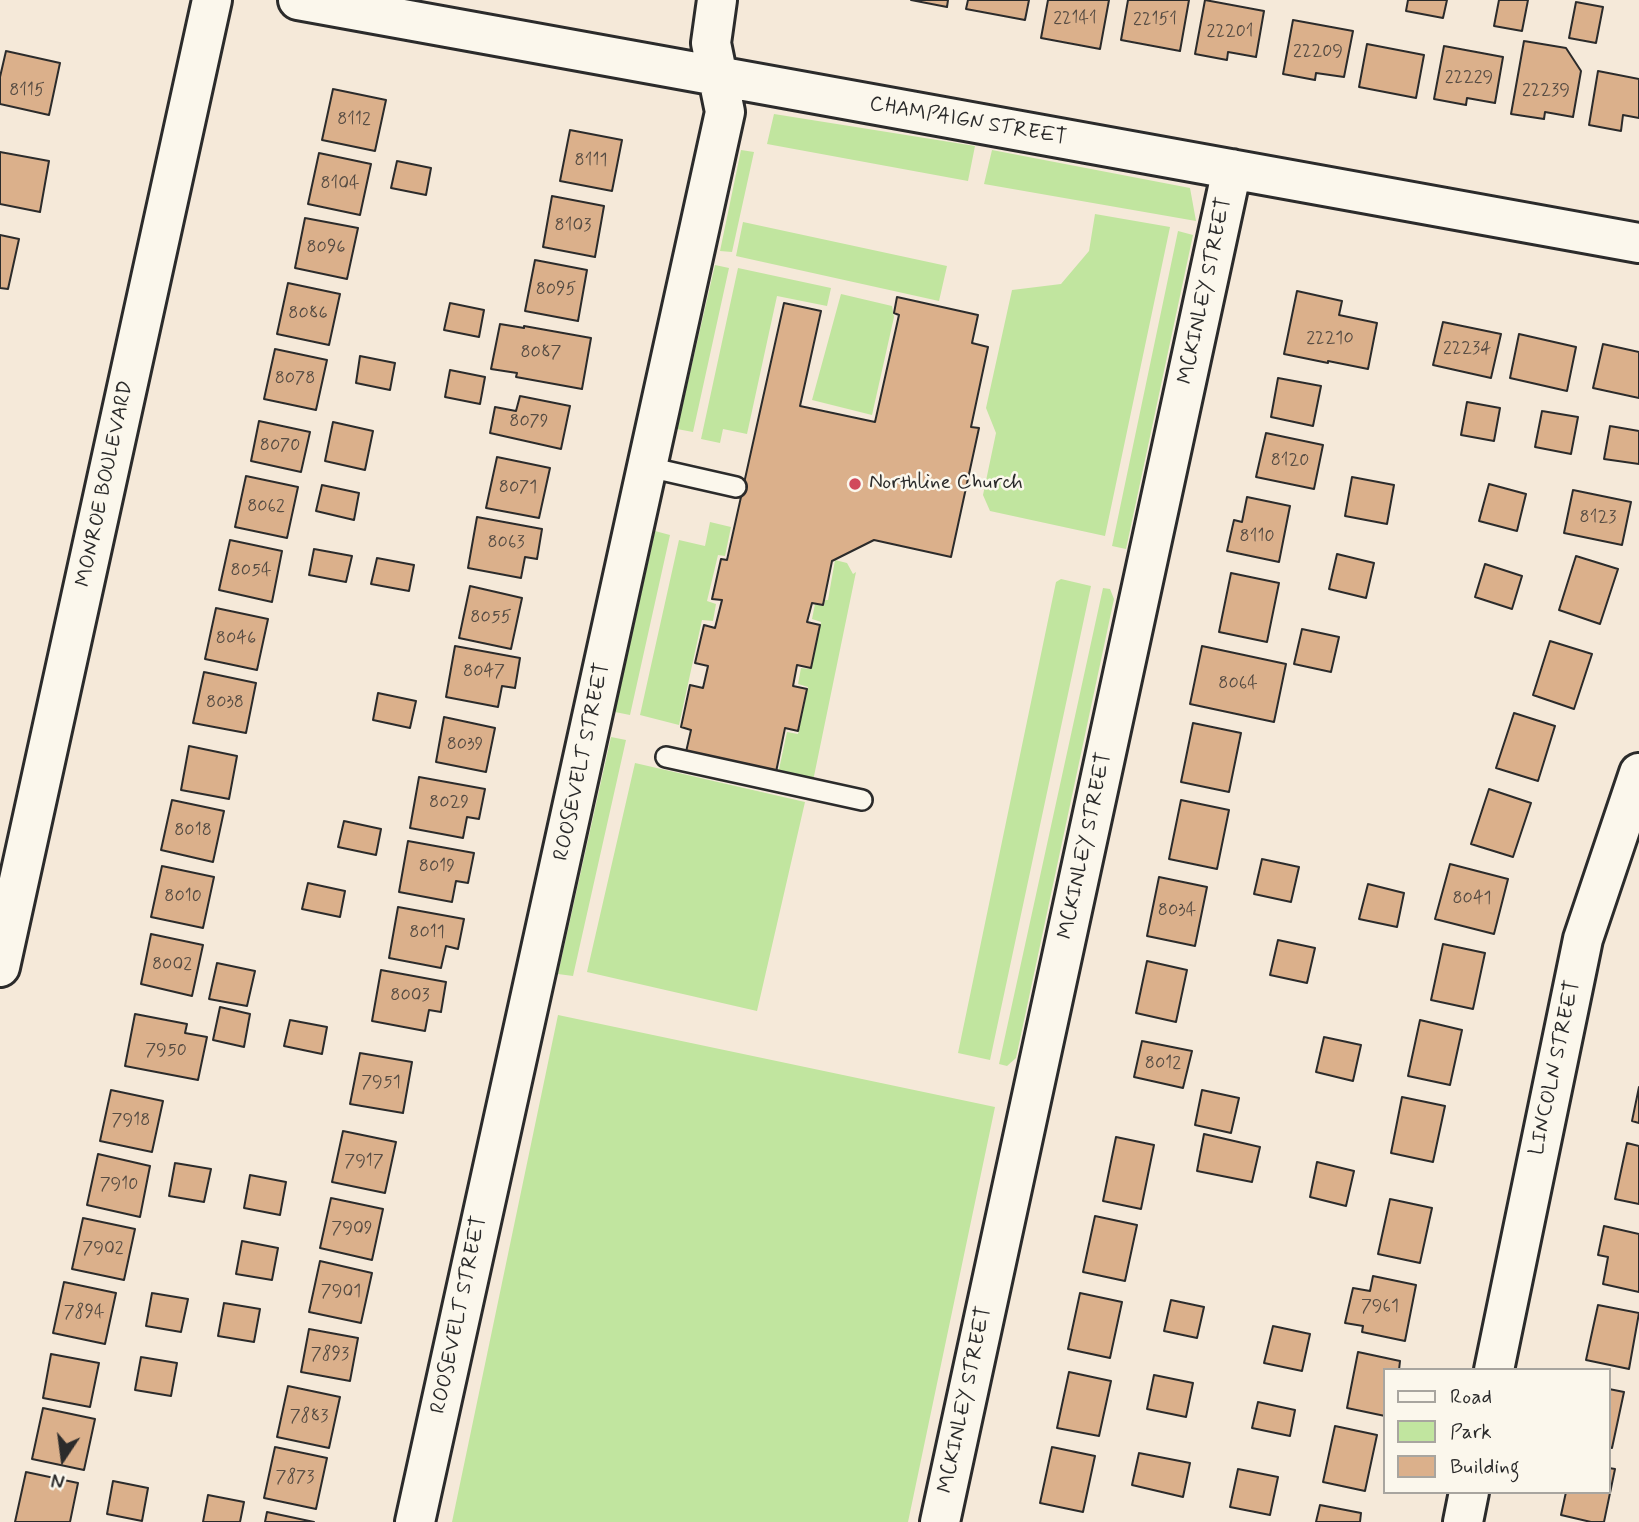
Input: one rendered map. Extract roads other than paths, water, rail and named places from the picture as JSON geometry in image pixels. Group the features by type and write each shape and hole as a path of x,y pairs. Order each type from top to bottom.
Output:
{"street":[{"name":"MONROE BOULEVARD","path":"0,967 212,0"},
{"name":"CHAMPAIGN STREET","path":"298,0 1639,243"},
{"name":"ROOSEVELT STREET","path":"415,1522 725,113 711,43 718,0"},
{"name":"MCKINLEY STREET","path":"940,1522 1232,169"},
{"name":"LINCOLN STREET","path":"1494,1368 1583,939 1639,773"},
{"path":"1463,1522 1469,1494"}],"lane":[{"path":"648,467 736,487"},
{"path":"666,757 862,800"}],"place":[{"name":"Northline Church","path":"855,484"}]}
